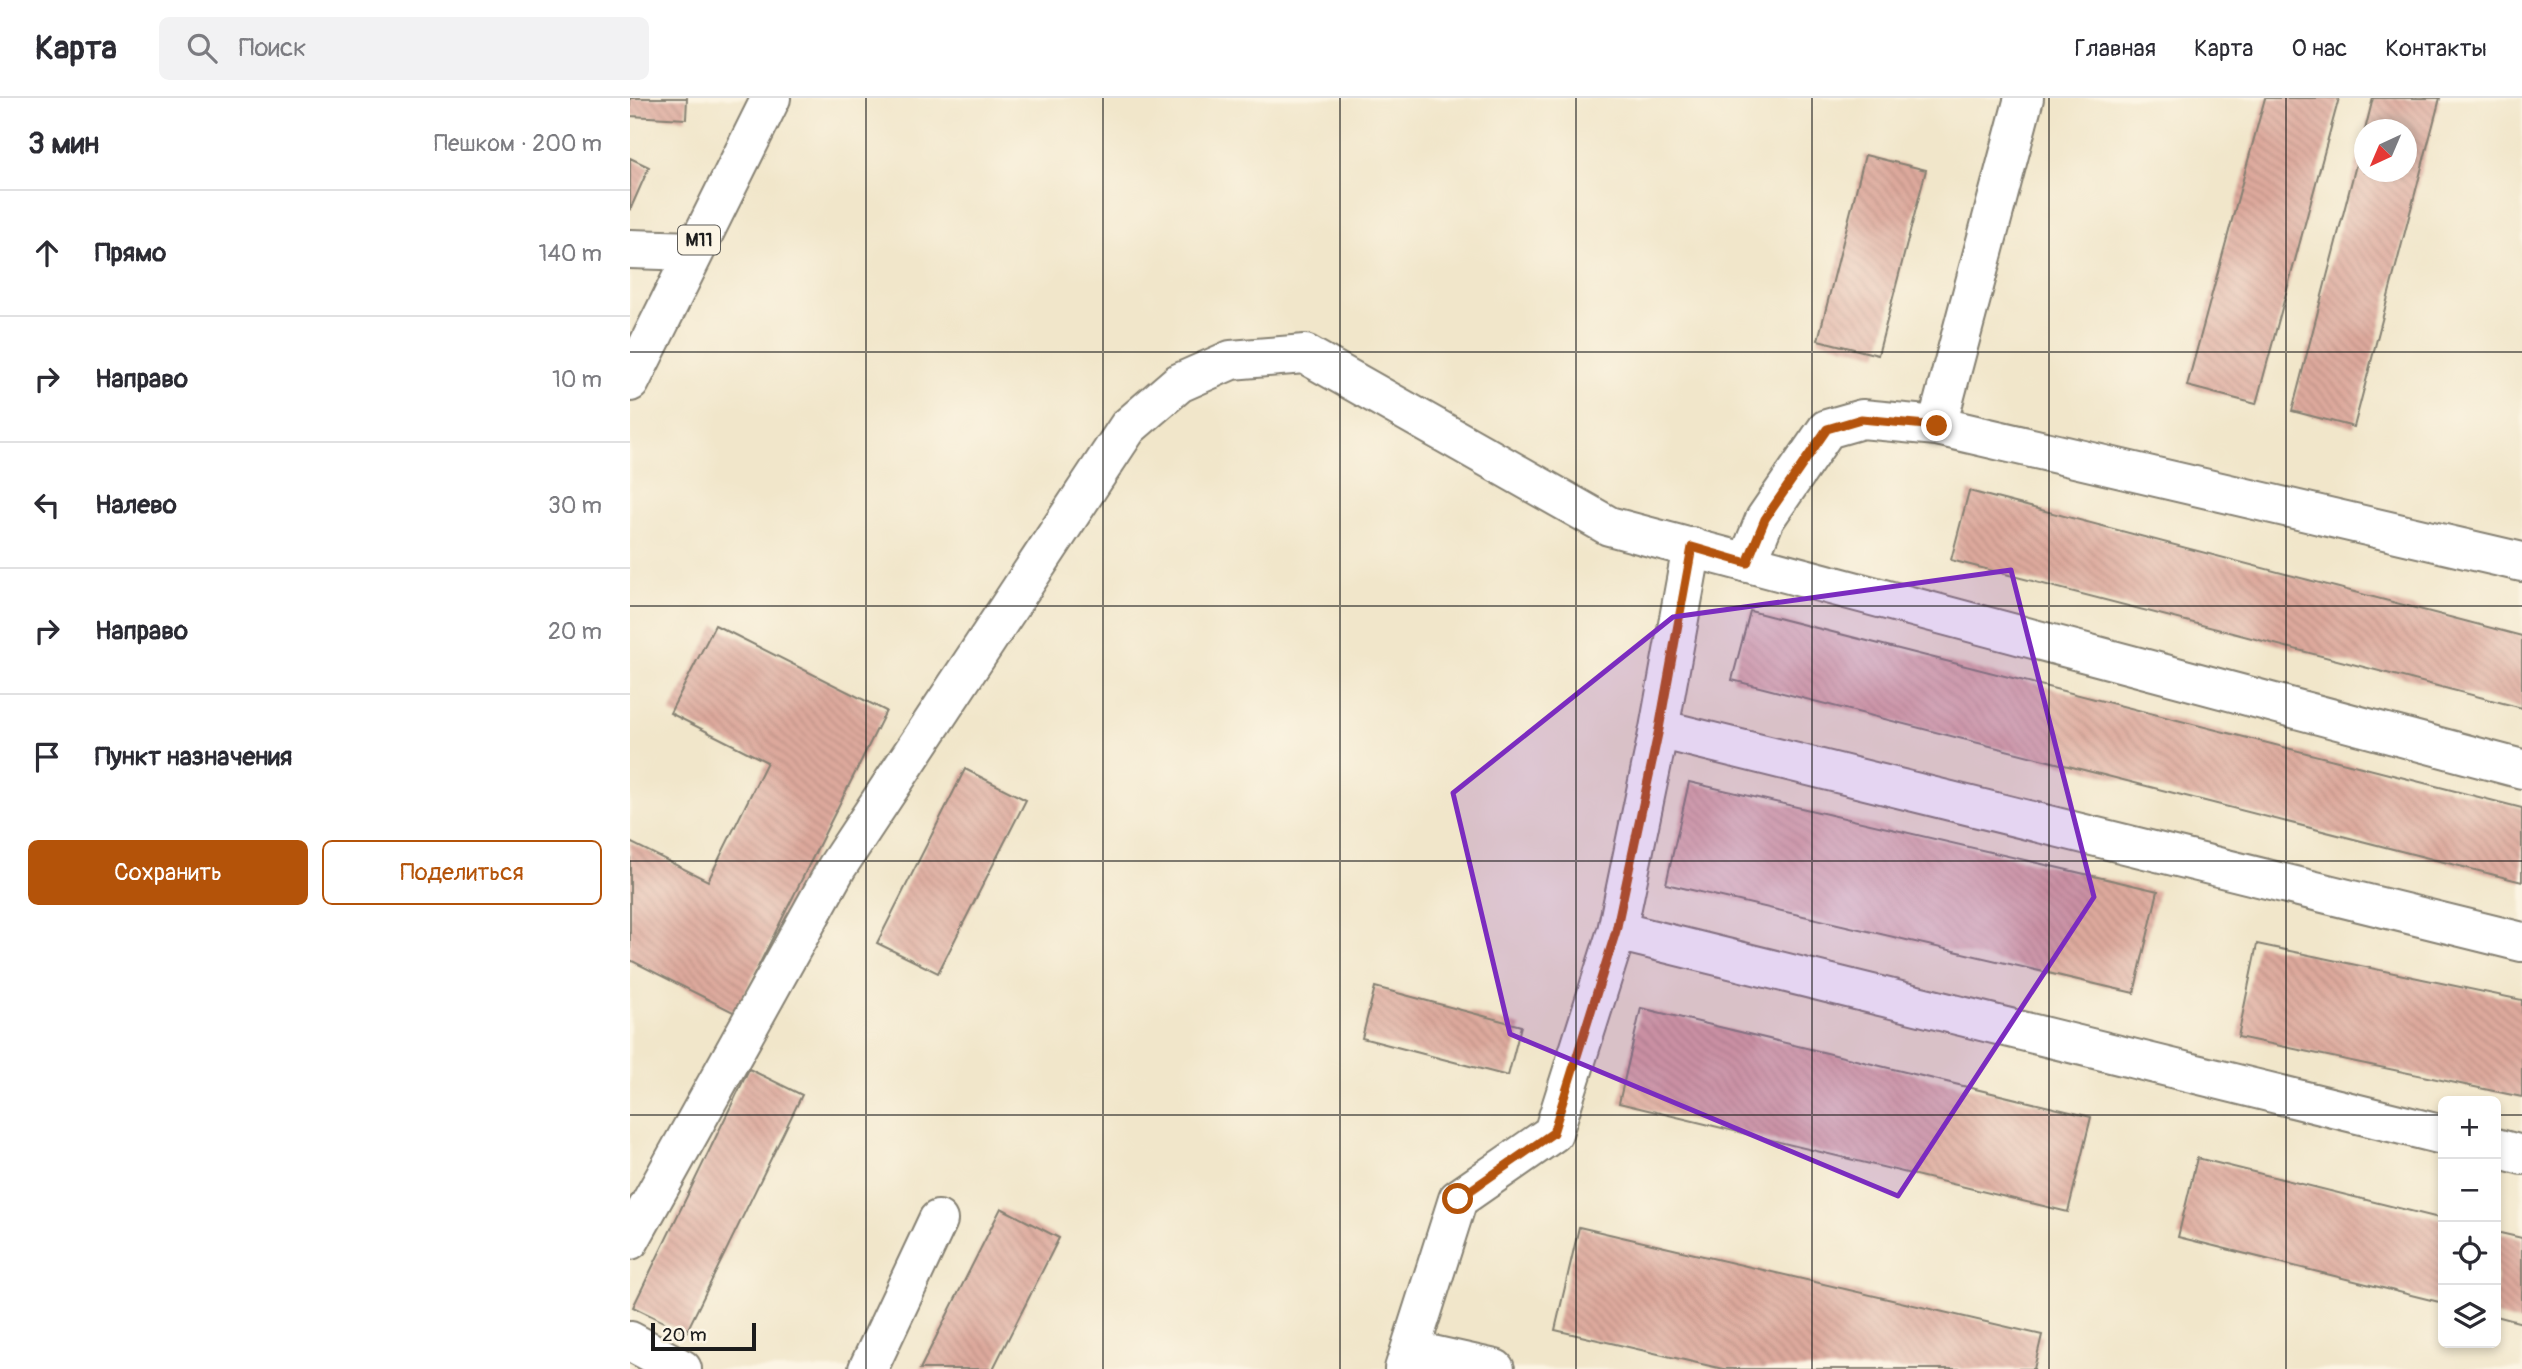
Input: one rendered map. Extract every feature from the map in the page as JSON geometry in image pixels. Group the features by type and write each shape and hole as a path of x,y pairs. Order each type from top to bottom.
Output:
{"main road":[{"name":"М11","path":"630,382 771,98"},
{"path":"1937,426 2024,98"},
{"path":"630,249 694,251"},
{"path":"630,1240 837,867 1128,428 1178,383 1231,360 1305,354 1609,526 2522,769"},
{"path":"1747,563 1765,519 1827,429 1861,419 1937,426 2522,562"},
{"path":"1496,1369 1407,1360 1458,1199 1553,1133 1616,931 1659,729 1692,547"},
{"path":"1659,729 2522,942"},
{"path":"1616,931 2438,1134"},
{"path":"2501,1149 2522,1155"},
{"path":"868,1369 938,1220"},
{"path":"630,1341 682,1369"}],"highlighted area":[{"path":"2011,570 2094,897 1898,1196 1510,1034 1453,793 1673,617"}],"building":[{"path":"630,98 687,98 686,119 630,116"},
{"path":"2265,98 2339,98 2256,404 2187,386"},
{"path":"2373,98 2440,98 2354,427 2292,411 2354,172 2354,182 2417,182 2417,119 2368,119"},
{"path":"1865,155 1926,170 1878,355 1818,340"},
{"path":"630,158 649,167 630,210"},
{"path":"1969,491 2522,636 2522,708 1951,560"},
{"path":"1750,611 2522,808 2522,882 1732,680"},
{"path":"715,625 886,711 735,1013 630,960 630,842 708,881 767,762 670,713"},
{"path":"965,769 1026,800 938,973 877,943"},
{"path":"1689,782 2158,891 2134,993 1666,884"},
{"path":"2257,944 2522,1000 2522,1097 2238,1037"},
{"path":"1375,987 1521,1026 1508,1076 1362,1038"},
{"path":"1641,1008 2091,1117 2068,1212 1619,1103"},
{"path":"749,1069 802,1095 686,1333 633,1307"},
{"path":"2197,1158 2438,1218 2438,1302 2178,1237"},
{"path":"1001,1208 1059,1238 993,1369 920,1369"},
{"path":"1579,1227 2042,1335 2034,1369 1723,1369 1555,1330"},
{"path":"2501,1233 2522,1238 2522,1323 2501,1317"}],"route":[{"path":"1458,1199 1553,1133 1616,931 1659,729 1692,547 1747,563 1765,519 1827,429 1861,419 1937,426"}]}
